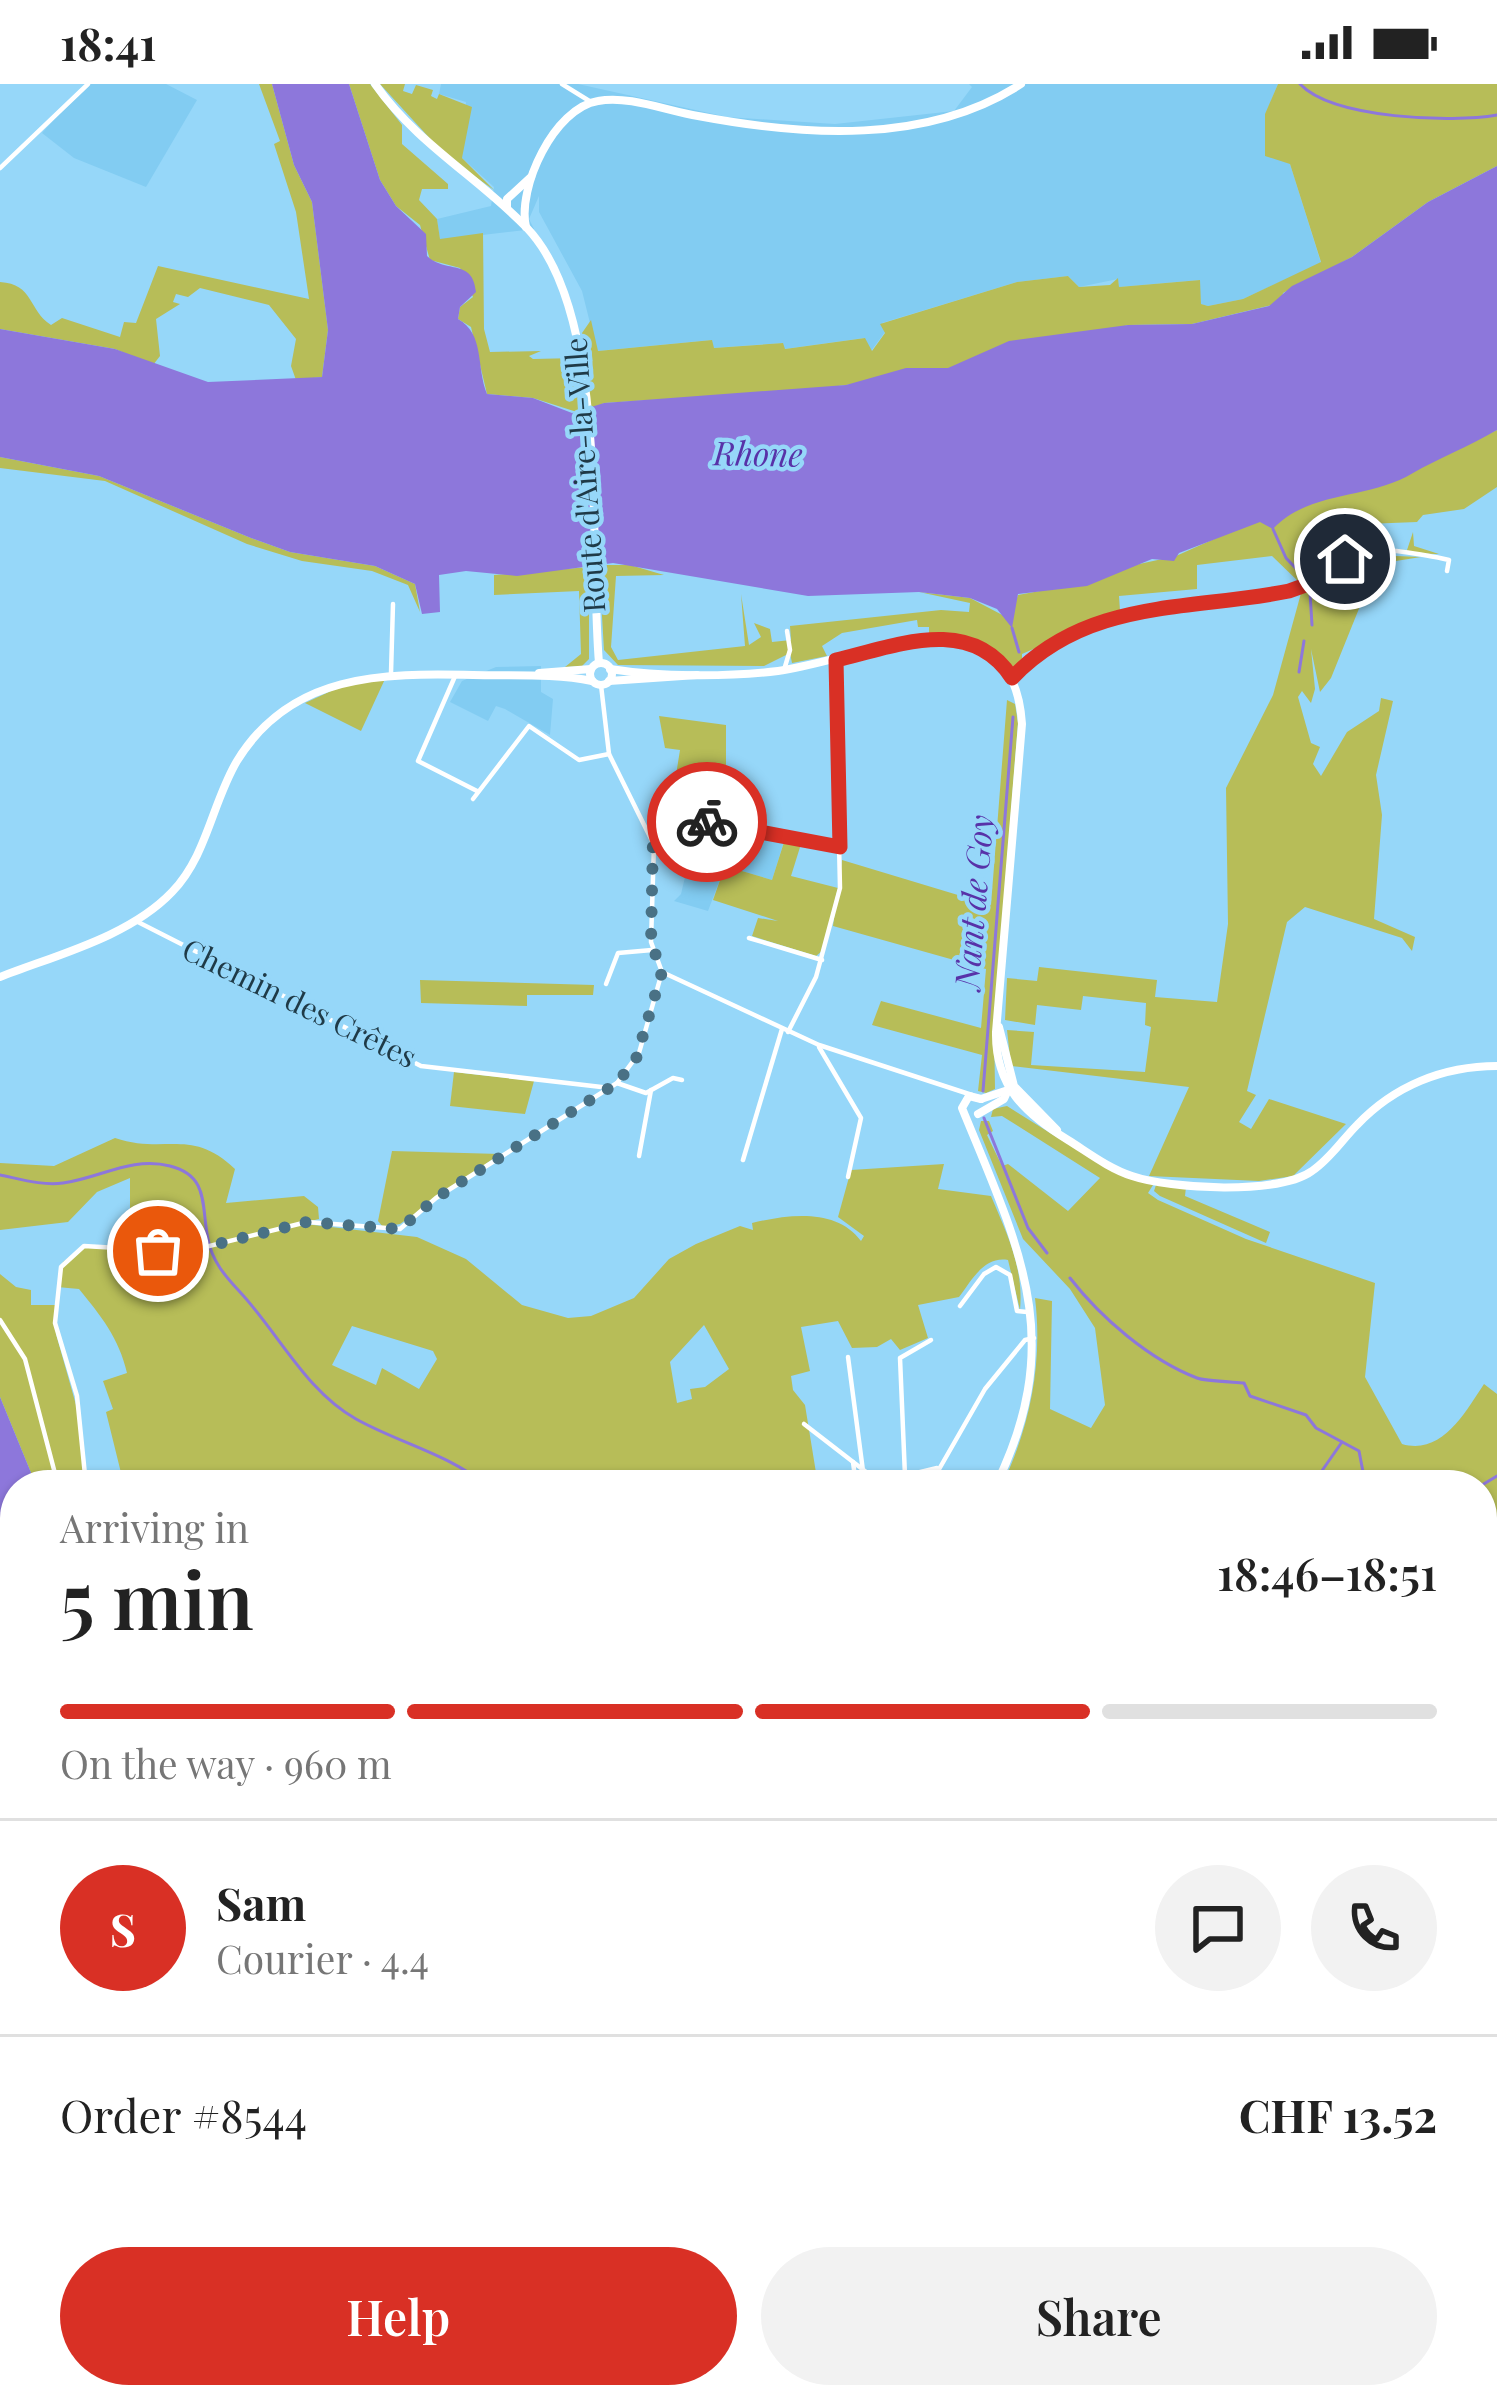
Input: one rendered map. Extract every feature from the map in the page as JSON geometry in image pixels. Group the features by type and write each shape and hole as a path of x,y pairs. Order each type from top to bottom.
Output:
{"main road":[{"path":"375,84 419,137 485,190 514,204 564,120 591,102 620,100 766,126 849,130 941,120 985,105 1021,84"},
{"name":"Route d'Aire-la-Ville","path":"514,204 569,301 584,399 595,666 601,682"},
{"path":"0,977 136,921 169,896 188,872 226,779 260,731 287,708 326,687 391,673 601,682 784,670 916,641 960,640 992,654 1012,678 1022,724 998,1057 1011,1088 1072,1143 1112,1168 1148,1180 1281,1185 1317,1168 1381,1103 1410,1085 1456,1069 1497,1066"},
{"path":"520,676 595,666 699,674"},
{"path":"601,682 610,669"},
{"path":"963,1107 976,1097 1011,1088"},
{"path":"963,1107 980,1112 1004,1099 1011,1088"},
{"path":"976,1097 980,1112 977,1137"},
{"path":"963,1107 1016,1235 1034,1338 1023,1417 1002,1470"}],"street":[{"path":"0,168 88,84"},
{"path":"562,84 591,102"},
{"path":"1012,678 1060,639 1121,612 1289,591 1314,582 1345,559 1372,551 1449,560 1447,571"},
{"path":"391,673 393,604"},
{"path":"784,670 790,650 787,631"},
{"path":"743,1160 785,1031 822,960 839,894 836,660"},
{"path":"456,674 418,761 477,791"},
{"path":"84,1470 77,1396 56,1334 59,1275 71,1252 89,1246 185,1252 307,1222 400,1229 421,1209 617,1083 642,1047 662,972 652,950 653,839 609,754 601,682"},
{"path":"472,799 529,726 579,760 609,754"},
{"path":"653,839 669,821 686,818 840,847"},
{"name":"Chemin des Crêtes","path":"136,921 421,1066 610,1088"},
{"path":"749,938 822,960"},
{"path":"606,984 618,952 652,950"},
{"path":"662,972 819,1045 976,1097"},
{"path":"819,1045 846,1100 862,1118 848,1177"},
{"path":"617,1083 641,1093 674,1078 682,1080"},
{"path":"950,1087 963,1107"},
{"path":"639,1156 651,1090"},
{"path":"960,1306 984,1274 996,1267 1010,1275 1017,1311 1030,1312"},
{"path":"0,1320 25,1359 54,1470"},
{"path":"930,1470 937,1468 990,1382 1025,1340 1034,1338"},
{"path":"905,1470 901,1355 931,1340"},
{"path":"848,1357 863,1470"},
{"path":"804,1424 862,1470"},
{"path":"853,1462 854,1470"}],"shaded area":[{"path":"87,84 166,84 197,100 146,187 74,158 42,133"},
{"path":"441,84 578,84 727,117 835,124 954,111 972,87 969,84 1278,84 1265,115 1290,164 1321,263 1243,299 1208,306 1201,304 1199,280 1119,287 1118,279 1079,287 1068,276 1017,282 882,323 885,332 871,351 864,338 784,349 782,343 713,348 711,340 597,351 582,291 539,212 539,196 529,219 534,229 440,240 437,219 491,206 494,187 462,158 466,102 439,94"},
{"path":"541,666 541,692 553,699 550,735 496,706 488,721 450,702 462,681 496,667"},
{"path":"698,822 785,838 772,880 725,866 708,911 674,901 681,894"}],"green space":[{"path":"259,84 272,84 294,165 312,202 328,330 322,377 296,380 291,366 296,339 269,305 200,288 188,297 176,294 173,302 180,304 156,319 160,356 153,365 115,349 0,329 0,282 19,287 51,325 62,318 120,337 124,322 136,323 158,266 309,299 296,212 274,144 280,141"},
{"path":"349,84 370,84 402,125 402,144 448,184 448,189 422,189 419,200 437,219 440,239 483,233 484,329 490,352 541,351 529,356 576,358 580,413 533,398 487,394 471,327 458,319 460,307 473,297 460,268 430,260 420,225 396,206 380,180"},
{"path":"380,84 405,84 403,91 412,94 416,85 433,90 431,96 437,99 439,94 472,107 462,158 494,190 446,156"},
{"path":"1278,84 1497,84 1497,166 1428,202 1352,257 1283,293 1281,303 1192,324 1128,325 990,367 806,390 604,403 589,411 582,333 591,320 598,351 712,340 714,348 783,343 785,349 865,338 872,351 885,333 880,324 1017,282 1068,276 1079,287 1110,285 1118,278 1119,287 1200,280 1201,304 1208,306 1243,299 1321,262 1290,164 1265,156 1265,114"},
{"path":"1497,430 1497,487 1464,509 1423,515 1417,522 1366,524 1367,548 1407,550 1413,532 1414,546 1439,554 1368,552 1329,568 1331,572 1370,555 1421,557 1377,564 1331,678 1320,692 1311,649 1315,689 1311,703 1302,691 1298,697 1311,743 1320,747 1313,764 1321,776 1347,732 1379,711 1381,698 1393,701 1376,775 1382,815 1374,919 1415,937 1412,951 1402,938 1305,907 1287,922 1247,1091 1256,1095 1239,1122 1251,1129 1269,1099 1346,1124 1293,1176 1259,1181 1149,1176 1189,1087 1011,1066 1007,1030 1034,1032 1031,1065 1145,1072 1151,1027 1145,1025 1146,1003 1083,996 1081,1010 1037,1005 1035,1025 1005,1020 1007,978 1037,981 1039,967 1157,980 1155,997 1217,1002 1228,924 1226,788 1273,695 1303,586 1272,556 1197,565 1197,589 1119,596 1120,611 1022,654 1022,663 1014,670 997,653 959,637 908,639 929,634 929,627 918,627 917,620 842,633 822,646 827,656 792,663 790,653 764,666 618,665 604,650 599,565 630,565 664,575 616,576 611,647 618,660 745,646 741,594 749,645 761,637 754,623 770,629 772,642 791,640 790,626 941,610 969,612 970,603 919,592 970,598 1010,619 1018,595 1083,583 1121,568 1176,556 1241,527 1418,467"},
{"path":"0,457 99,476 290,552 375,566 415,584 420,612 408,585 372,571 302,561 247,544 105,481 0,468"},
{"path":"589,567 589,659 582,666 565,667 581,654 579,591 494,595 494,575"},
{"path":"385,679 361,731 305,703 342,686"},
{"path":"1007,700 1015,704 1018,723 994,1026 995,1089 986,1093 978,1091 982,1055 872,1025 881,1001 981,1028 986,969 833,926 842,860 991,905"},
{"path":"659,716 726,725 726,823 699,818 700,792 712,792 712,777 676,775 680,750 665,748"},
{"path":"785,839 801,844 791,876 838,888 822,951 816,956 752,936 758,918 778,921 713,900 725,866 772,880"},
{"path":"420,980 594,985 593,995 527,995 527,1006 421,1003"},
{"path":"454,1072 534,1081 525,1114 450,1106"},
{"path":"1007,1106 1103,1166 1153,1185 1148,1193 1158,1200 1246,1239 1375,1283 1365,1377 1402,1444 1416,1446 1441,1437 1484,1384 1497,1394 1497,1470 1008,1470 1032,1394 1035,1298 1052,1301 1050,1409 1091,1428 1105,1405 1095,1328 1070,1289 1023,1239 979,1130 981,1121 989,1121 993,1131 987,1135 1002,1166 1008,1164 1068,1211 1100,1178 1002,1116 991,1117 993,1109"},
{"path":"115,1138 191,1145 219,1156 235,1169 226,1203 304,1196 318,1207 319,1219 234,1239 305,1224 417,1237 466,1259 522,1305 568,1318 591,1316 634,1298 669,1259 740,1226 753,1230 752,1223 811,1216 839,1223 861,1241 864,1236 838,1217 851,1170 944,1164 938,1189 991,1196 1017,1265 1020,1310 1008,1260 1000,1260 979,1271 959,1297 918,1305 928,1338 900,1350 891,1339 877,1347 852,1348 838,1321 801,1327 810,1371 791,1376 793,1390 805,1405 816,1470 120,1470 106,1412 113,1409 103,1381 127,1373 124,1360 108,1328 79,1289 57,1287 63,1262 84,1246 172,1251 178,1220 130,1220 130,1178 97,1192 68,1222 0,1230 0,1163 54,1166","holes":["704,1325 729,1369 705,1387 690,1389 692,1399 677,1403 670,1362","352,1326 433,1351 437,1359 419,1389 382,1368 376,1385 332,1365"]},
{"path":"392,1151 500,1154 400,1224 383,1227 378,1221"},
{"path":"1156,1185 1186,1187 1185,1196 1270,1232 1266,1243 1160,1196 1154,1191"},
{"path":"0,1274 16,1287 31,1290 31,1305 55,1305 56,1334 78,1412 84,1470 30,1470 0,1397"}],"water":[{"name":"Rhone","path":"272,84 349,84 380,180 396,206 426,234 427,256 464,270 474,281 476,292 460,307 458,319 476,342 487,394 533,398 572,413 604,403 846,385 906,368 948,368 1009,341 1128,325 1192,324 1269,306 1292,286 1352,257 1428,202 1497,166 1497,430 1396,482 1322,501 1273,529 1260,522 1179,553 1174,561 1152,559 1087,586 1018,594 1012,628 997,609 970,598 919,592 808,596 613,563 517,576 466,571 439,575 440,612 422,614 415,584 375,566 290,552 99,476 0,457 0,329 115,349 208,382 322,377 328,330 312,202 294,165"},
{"path":"0,1397 30,1470 0,1470"}],"waterway":[{"path":"1300,84 1339,105 1394,116 1497,115"},
{"path":"1273,529 1286,558 1307,580"},
{"path":"1310,593 1312,625"},
{"path":"1012,628 1019,652"},
{"path":"1299,672 1304,641"},
{"name":"Nant de Goy","path":"983,1091 1013,717"},
{"name":"Nant de Goy","path":"984,1118 1028,1228 1047,1253"},
{"path":"0,1175 55,1184 142,1164 183,1171 198,1185 210,1247 220,1268 322,1393 356,1419 464,1470"},
{"name":"Nant de Goy","path":"1070,1278 1096,1308 1144,1349 1197,1378 1244,1383 1250,1396 1306,1415 1316,1428 1359,1451 1363,1470"},
{"path":"1322,1470 1342,1442"}],"way so far":[{"path":"158,1251 217,1246 307,1222 400,1229 436,1198 617,1083 642,1047 649,1004 662,972 651,942 653,839 673,819 707,822"}],"route":[{"path":"707,822 840,847 836,660 916,641 960,640 992,654 1012,678 1035,655 1103,617 1289,591 1314,582 1345,559"}]}
